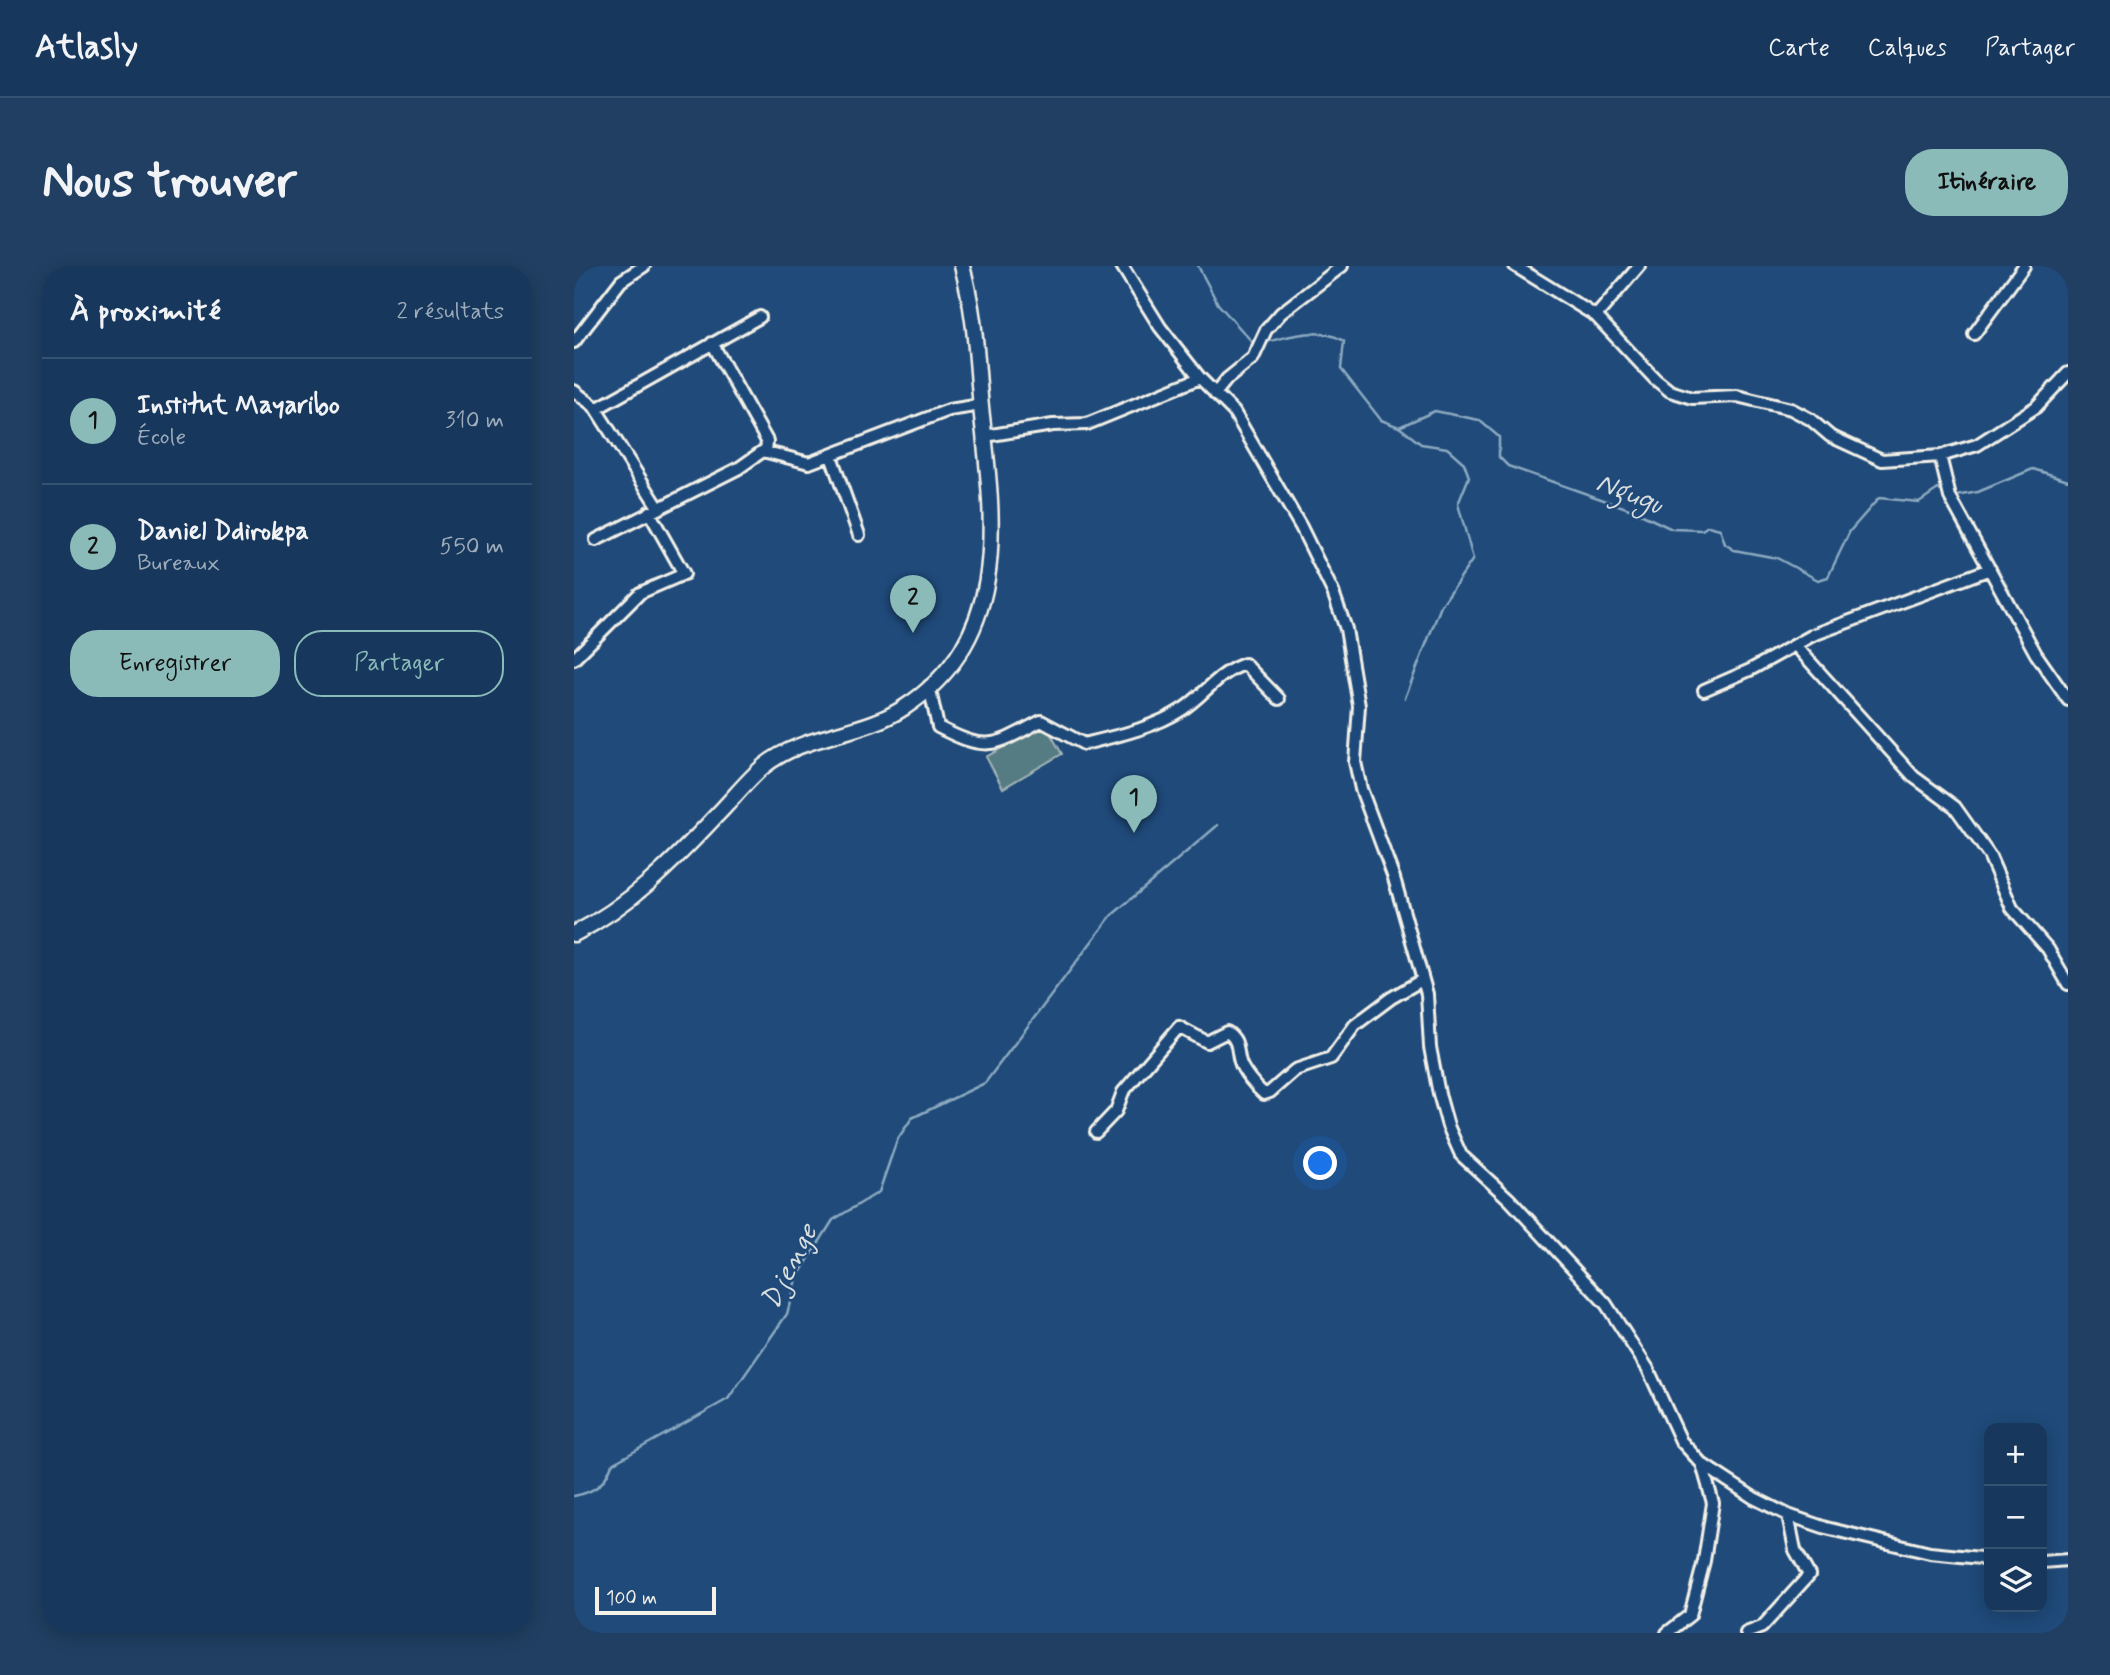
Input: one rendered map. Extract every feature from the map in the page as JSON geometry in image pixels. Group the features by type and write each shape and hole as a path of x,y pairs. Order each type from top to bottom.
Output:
{"main road":[{"path":"574,934 610,914 674,861 762,768 789,749 881,720 905,707 948,667 974,626 989,577 992,533 974,310 962,266"}],"street":[{"path":"574,342 621,281 644,266"},
{"path":"1122,266 1160,327 1200,378 1234,412 1301,527 1324,572 1346,629 1359,706 1355,762 1361,789 1394,878 1422,980 1439,1094 1454,1144 1461,1155 1509,1199 1606,1304 1648,1369 1681,1441 1702,1464 1754,1498 1788,1515 1826,1528 1930,1553 1984,1560"},
{"path":"1215,394 1227,379 1252,358 1269,327 1310,288 1342,266"},
{"path":"1515,266 1596,316 1670,391 1692,398 1737,396 1791,410 1810,419 1830,436 1882,460 1940,456 1977,445 2036,407 2068,373"},
{"path":"1596,316 1639,266"},
{"path":"1974,334 2024,266"},
{"path":"596,409 760,317"},
{"path":"712,343 767,441 766,452"},
{"path":"985,436 1053,425 1087,424 1200,378"},
{"path":"574,391 596,409 654,510 684,574 640,593 574,659"},
{"path":"596,540 739,468 763,451 809,463 949,410 981,405"},
{"path":"831,456 859,535"},
{"path":"1940,456 1950,497 2036,654 2068,700"},
{"path":"1704,690 1750,670 1813,635 1990,569"},
{"path":"1795,645 1914,777 1955,807 1989,855 2012,908 2048,949 2068,984"},
{"path":"929,686 938,727 961,739 986,745 1001,742 1041,721 1084,744 1128,733 1182,709 1229,669 1245,664 1279,699"},
{"path":"1096,1132 1116,1111 1123,1092 1179,1027 1207,1042 1227,1031 1239,1045 1240,1063 1264,1094 1295,1070 1331,1058 1355,1025 1391,998 1422,980"},
{"path":"1667,1633 1690,1615 1704,1560 1713,1503 1702,1464"},
{"path":"1746,1633 1762,1628 1809,1575 1795,1550 1788,1515"},
{"path":"2047,1562 2068,1560"}],"green space":[{"path":"1045,724 1062,754 1003,788 986,757"}],"waterway":[{"name":"Ngugu","path":"1198,266 1218,304 1254,344"},
{"path":"1263,343 1315,333 1335,336 1344,341 1341,369 1381,420 1399,427 1421,444 1447,448 1464,463 1469,477 1458,504 1473,559 1441,606 1405,698"},
{"name":"Ngugu","path":"1399,427 1435,411 1479,420 1499,437 1499,457 1508,466 1632,510 1672,529 1702,530 1708,526 1720,529 1725,544 1734,550 1777,558 1818,580 1828,577 1850,531 1879,498 1919,502 1938,489 1946,495"},
{"name":"Ngugu","path":"1952,497 1978,492 2033,469 2068,480"},
{"name":"Djenge","path":"574,1496 598,1486 612,1464 728,1399 787,1314 796,1279 833,1220 879,1192 897,1140 912,1118 985,1083 1111,916 1218,825"}],"place":[{"name":"Daniel Ddirokpa","path":"913,633"},
{"name":"Institut Mayaribo","path":"1134,833"}]}
